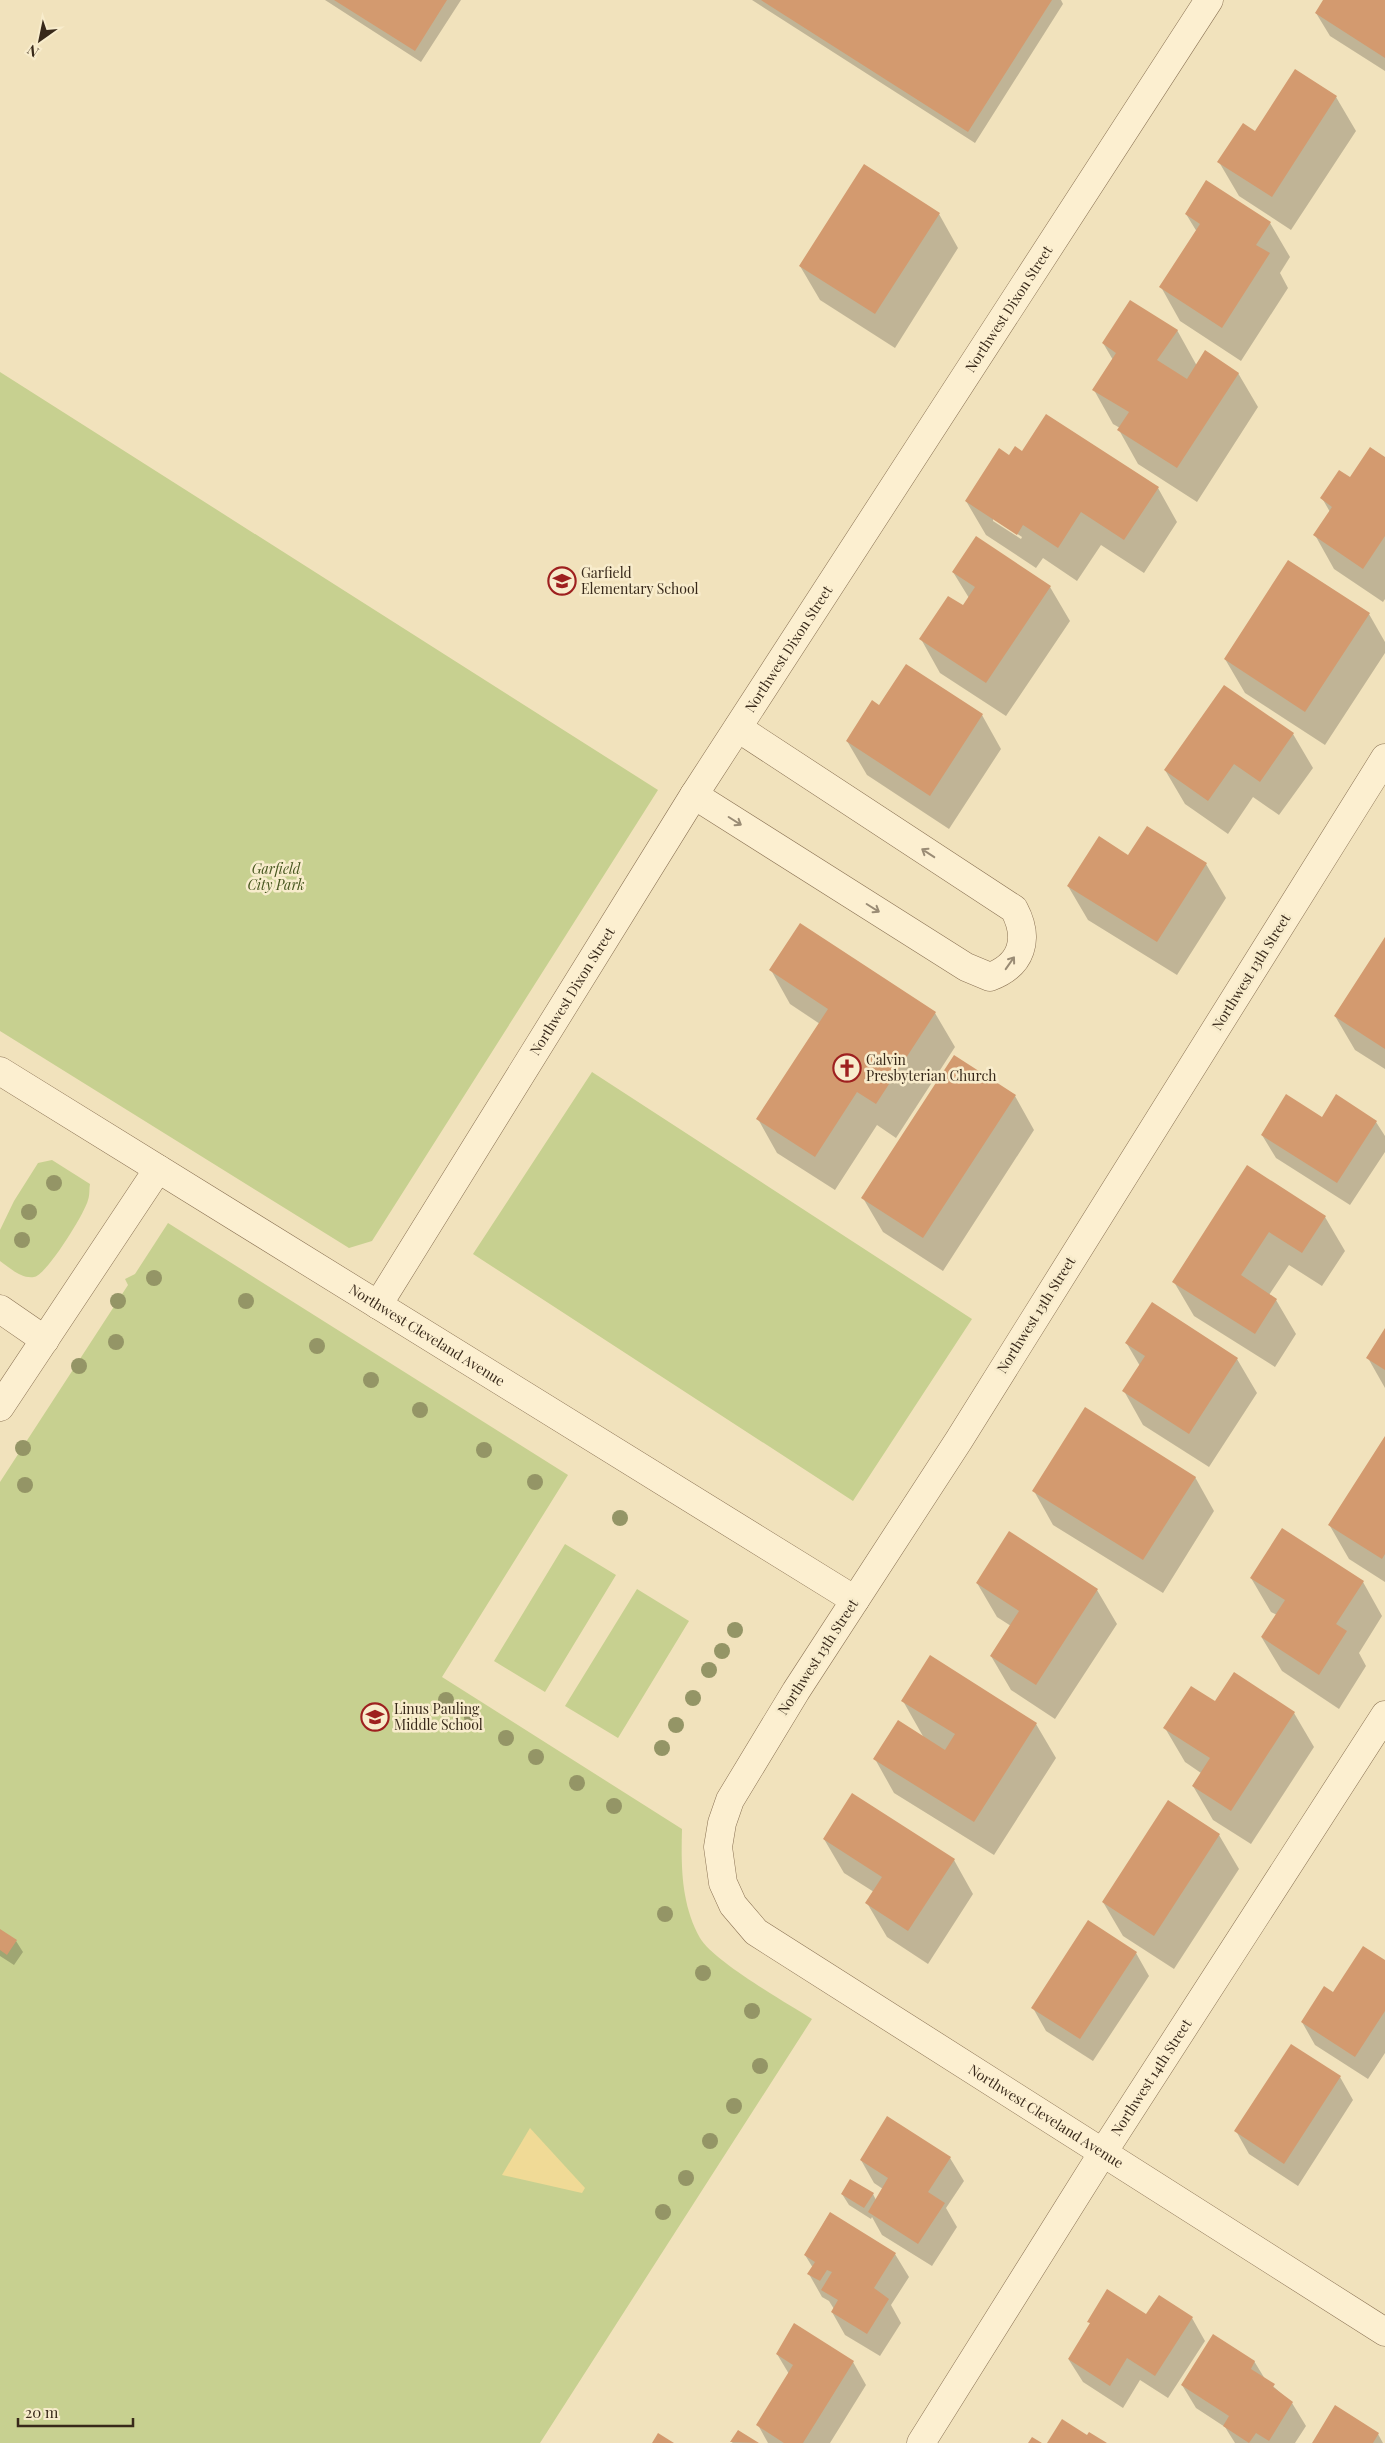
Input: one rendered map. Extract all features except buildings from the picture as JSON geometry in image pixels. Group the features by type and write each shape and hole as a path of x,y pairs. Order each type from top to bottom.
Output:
{"street":[{"name":"Northwest Dixon Street","path":"378,1305 694,795 1209,0"},
{"path":"694,795 966,967 990,978 1005,972 1020,950 1024,937 1021,923 1014,909 738,728"},
{"name":"Northwest 13th Street","path":"723,1883 718,1847 722,1823 730,1800 796,1691 959,1440 1385,758"},
{"name":"Northwest Cleveland Avenue","path":"0,1071 855,1600"},
{"path":"0,1407 158,1169"},
{"path":"0,1309 44,1340"},
{"name":"Northwest 14th Street","path":"921,2443 1102,2154 1385,1714"},
{"name":"Northwest Cleveland Avenue","path":"723,1883 733,1905 756,1932 1102,2154 1385,2332"}],"green space":[{"name":"Garfield City Park","path":"0,372 658,790 372,1241 349,1248 0,1031"},
{"path":"592,1072 972,1319 853,1501 473,1254"},
{"path":"52,1160 90,1184 89,1198 73,1230 56,1256 40,1274 29,1277 16,1272 0,1261 0,1230 14,1201 38,1163"},
{"name":"Linus Pauling Middle School","path":"168,1223 568,1475 442,1677 682,1829 682,1871 686,1898 689,1912 700,1938 719,1958 735,1970 812,2019 540,2443 0,2443 0,1482 128,1285 125,1279 135,1274"},
{"path":"565,1544 616,1575 545,1692 494,1661"},
{"path":"637,1589 689,1621 618,1738 565,1706"}],"sand":[{"path":"530,2128 585,2188 582,2193 502,2175"}],"place":[{"name":"Garfield Elementary School","path":"562,581"},
{"name":"Calvin Presbyterian Church","path":"847,1068"},
{"name":"Linus Pauling Middle School","path":"375,1717"}]}
